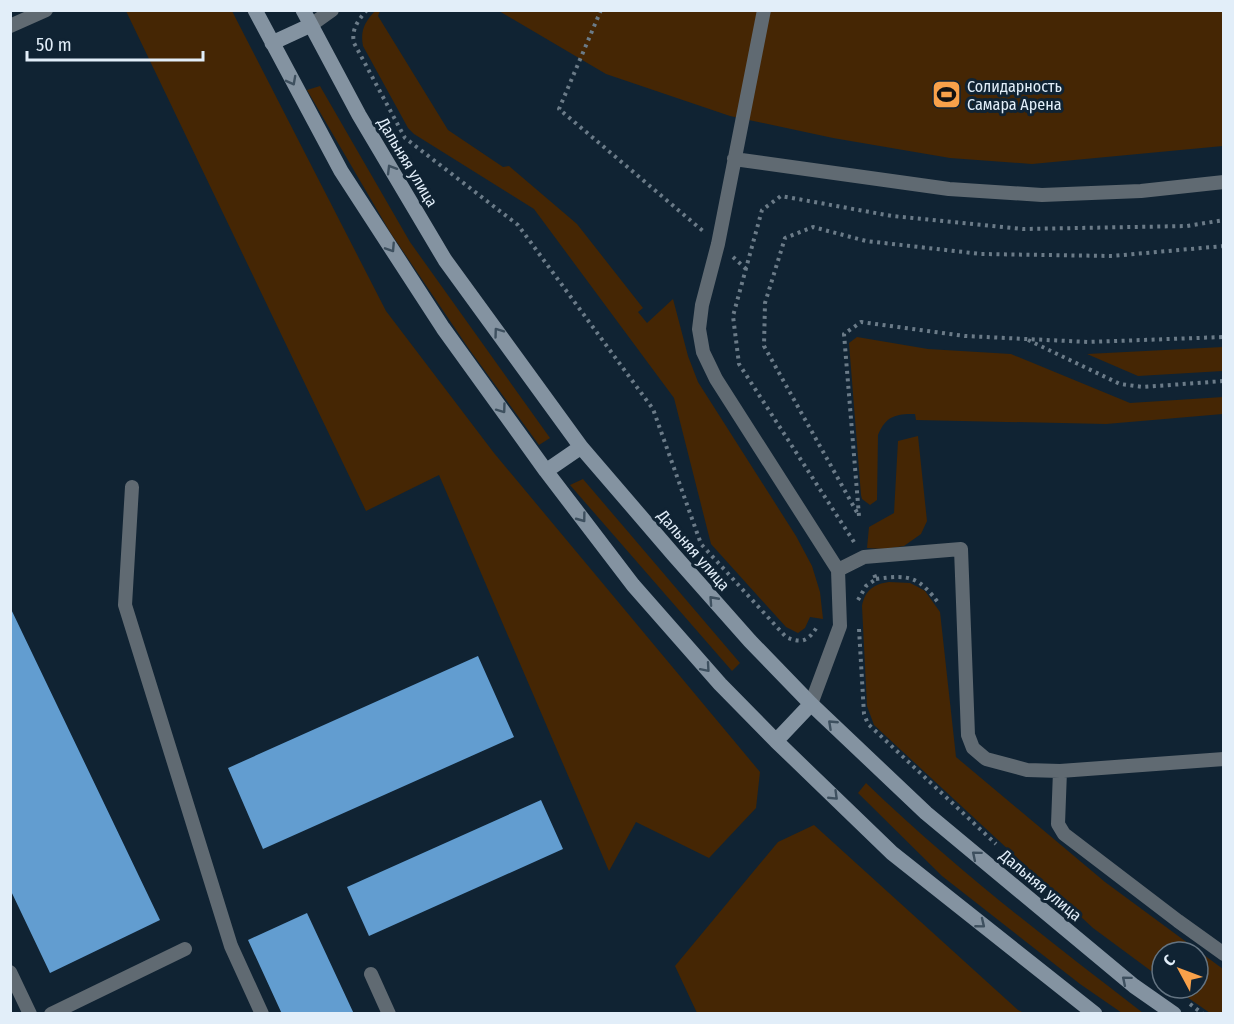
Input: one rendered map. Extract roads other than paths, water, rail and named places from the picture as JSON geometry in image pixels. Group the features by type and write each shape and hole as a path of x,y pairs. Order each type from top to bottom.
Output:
{"main road":[{"path":"255,10 341,171 443,328 546,471 633,585 720,684 892,853 1095,1014"},
{"name":"Дальняя улица","path":"303,10 359,115 445,260 581,447 742,632 811,704 926,813 1134,986 1174,1014"},
{"path":"272,43 311,25"},
{"path":"546,471 581,447"},
{"path":"776,741 811,704"}],"lane":[{"path":"10,26 46,10"},
{"path":"311,25 332,10"},
{"path":"764,10 699,329 703,352 716,379 838,570 840,626 811,704"},
{"path":"734,159 949,189 1042,195 1141,191 1224,182"},
{"path":"132,487 125,605 231,946 262,1014"},
{"path":"838,570 864,557 961,549 968,735 973,748 986,759 1027,770 1060,771 1224,759"},
{"path":"1060,771 1058,824 1064,834 1224,954"},
{"path":"51,1014 185,949"},
{"path":"10,972 30,1014"},
{"path":"371,974 389,1014"}],"place":[{"name":"Солидарность Самара Арена","path":"946,95"}]}
